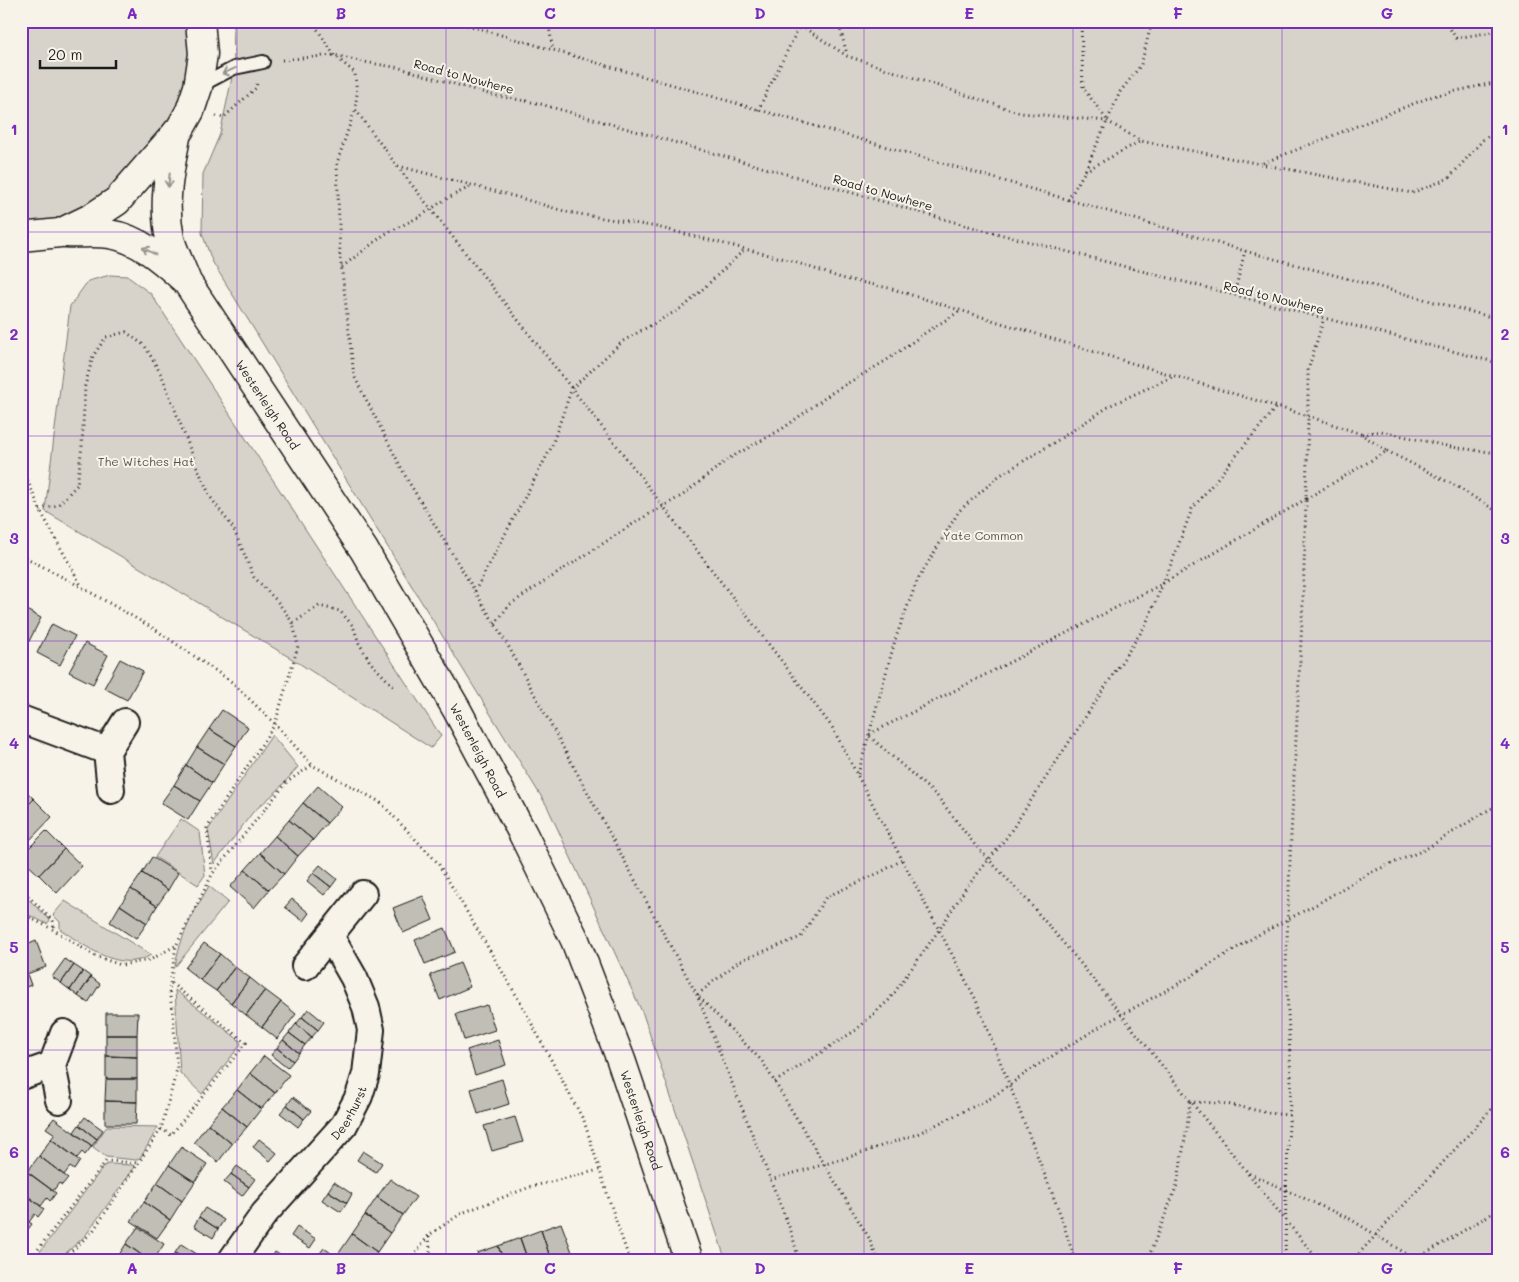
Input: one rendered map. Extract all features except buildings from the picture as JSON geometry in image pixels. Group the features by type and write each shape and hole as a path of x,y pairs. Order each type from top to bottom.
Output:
{"street":[{"name":"Westerleigh Road","path":"200,21 203,54 169,172 166,206 171,240 187,282 364,550 457,710 522,834 579,949 621,1060 689,1261"},
{"path":"21,237 60,233 93,218 116,201 188,110"},
{"name":"Westerleigh Road","path":"60,233 109,234 127,239 157,255 187,282"},
{"path":"21,719 107,752"},
{"path":"111,790 107,752 125,722"},
{"path":"305,966 363,894"},
{"name":"Deerhurst","path":"231,1261 264,1214 344,1125 359,1096 366,1074 371,1030 366,1007 354,978 330,936"},
{"path":"59,1100 52,1066 64,1032"},
{"path":"21,1076 52,1066"}],"lane":[{"path":"188,110 234,68 263,62"}],"path":[{"path":"312,21 334,55 355,73 357,94 355,109 337,163 340,254 354,376 407,479 515,657 697,995 792,1234 799,1261"},
{"path":"453,21 1245,251 1498,319"},
{"path":"548,21 553,50"},
{"path":"838,21 848,56"},
{"path":"1081,21 1083,88 1107,121 1141,141 1412,193 1449,178 1483,140 1498,128"},
{"path":"1068,200 1085,171 1120,92 1141,65 1152,21"},
{"path":"1445,21 1456,38 1493,32 1498,35"},
{"path":"758,110 800,23 848,56 1021,113 1107,121"},
{"name":"Road to Nowhere","path":"263,62 334,55 400,68 492,95 537,103 972,227 1498,363"},
{"path":"188,110 224,118 256,88 263,62"},
{"path":"1263,163 1433,96 1498,82"},
{"path":"355,109 397,166 572,388 832,727 976,1000 1061,1216 1075,1261"},
{"path":"1085,171 1141,141"},
{"path":"397,166 517,196 567,212 657,227 789,260 841,278 889,288 1277,406 1361,434 1387,451 1456,486 1498,512"},
{"path":"342,268 385,234 419,217 446,199 473,186"},
{"path":"475,591 551,448 572,388 623,341 685,306 745,250"},
{"path":"1234,295 1245,251"},
{"path":"495,624 509,605 639,520 683,495 728,459 782,428 833,392 887,360 960,311"},
{"path":"1286,1261 1286,1190 1291,1079 1286,967 1303,601 1308,370 1324,318"},
{"path":"40,510 58,505 77,485 82,446 85,386 93,356 106,337 126,332 145,346 162,376 211,498 233,528 254,577 293,623 298,646 275,724 207,828 212,873"},
{"path":"858,775 896,637 917,581 959,511 999,476 1111,405 1175,376"},
{"path":"775,1082 856,1030 889,1000 939,930 966,888 1007,837 1145,626 1192,509 1277,406"},
{"path":"1361,434 1381,431 1450,448 1498,453"},
{"path":"868,735 1162,584 1387,451"},
{"path":"21,473 26,479 40,510 83,588"},
{"path":"21,555 156,630 232,682 275,724 312,765"},
{"path":"293,623 318,606 340,611 353,626 359,643 370,662 394,687"},
{"path":"868,735 937,796 975,845 1032,906 1319,1261"},
{"path":"770,1180 917,1134 991,1098 1036,1066 1121,1014 1367,874 1424,850 1498,805"},
{"path":"697,995 739,960 800,937 826,897 881,872 902,860"},
{"path":"21,889 53,921 54,930"},
{"path":"21,913 54,930 95,956 121,965 150,960 176,946"},
{"path":"161,1129 171,1135 246,1043 170,983"},
{"path":"697,995 762,1061 869,1238 878,1261"},
{"path":"1190,1102 1222,1103 1269,1113 1289,1114"},
{"path":"1147,1261 1177,1184 1190,1102"},
{"path":"1352,1261 1498,1102"},
{"path":"29,1261 106,1161 139,1163"},
{"path":"410,1261 429,1235 462,1213 530,1187 599,1170"},
{"path":"1248,1174 1350,1219 1415,1260 1498,1210"},
{"path":"617,1224 630,1261"},
{"path":"429,1235 430,1261"}],"green space":[{"path":"21,21 185,21 190,49 187,79 182,97 176,109 163,127 106,193 77,211 44,221 33,222 21,222"},
{"name":"Yate Common","path":"233,21 1498,21 1498,1261 726,1261 643,1014 547,806 212,261 202,233 203,174 220,134 234,68"},
{"name":"The Witches Hat","path":"110,275 127,276 151,294 441,736 431,748 294,660 45,511 70,306 88,281"},
{"path":"272,735 298,767 277,791 253,812 214,864 208,830"},
{"path":"181,819 200,832 205,875 198,885 155,857"},
{"path":"209,886 228,902 175,967 184,935"},
{"path":"21,892 50,920 47,924 21,911"},
{"path":"65,901 151,955 139,960 115,960 103,956 80,943 60,929 60,922 53,915"},
{"path":"175,990 239,1040 241,1044 202,1094 180,1073"},
{"path":"107,1126 158,1127 141,1157 136,1160 106,1157 93,1147"},
{"path":"108,1164 133,1165 135,1167 85,1236 57,1261 33,1261 104,1166"}]}
